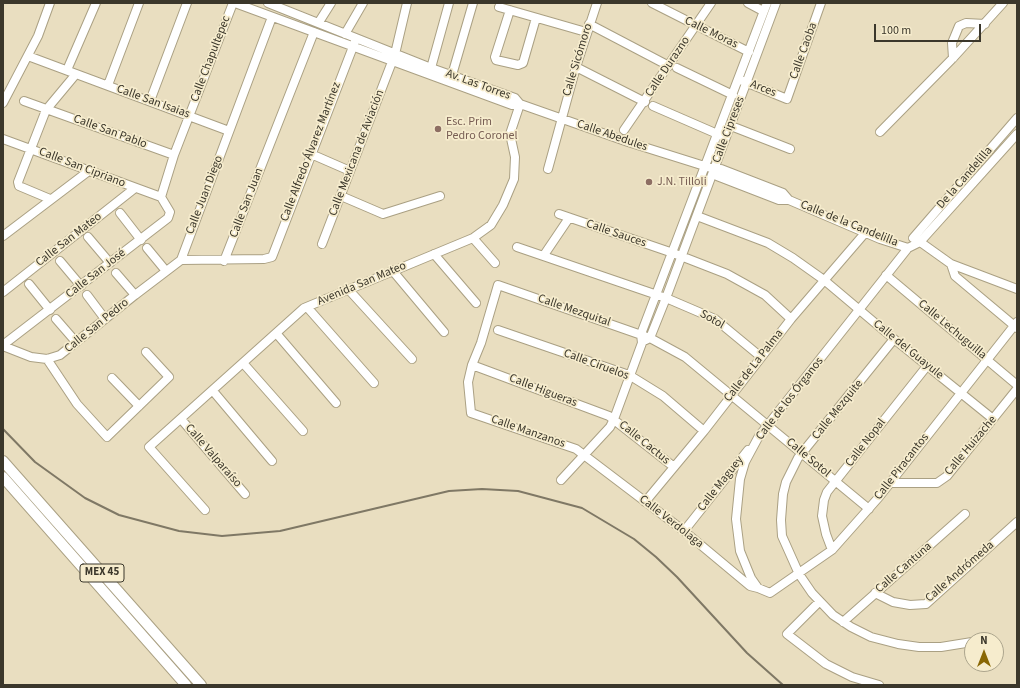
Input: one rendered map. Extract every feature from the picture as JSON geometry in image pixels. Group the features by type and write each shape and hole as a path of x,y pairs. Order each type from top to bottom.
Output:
{"main road":[{"name":"MEX 45","path":"3,461 201,685"},
{"name":"MEX 45","path":"3,477 186,685"}],"street":[{"path":"3,102 28,56 50,3"},
{"path":"67,70 96,3"},
{"path":"108,85 139,3"},
{"path":"150,101 186,3"},
{"name":"Av. Las Torres","path":"234,3 252,6 272,17 512,105 520,104"},
{"name":"Calle Chapultepec","path":"161,197 174,155 189,115 234,3"},
{"name":"Av. Las Torres","path":"268,3 277,4 295,13 395,54 515,98 520,104"},
{"path":"319,22 331,3"},
{"path":"345,34 363,3"},
{"name":"Calle Mexicana de Aviación","path":"322,244 395,54 406,3"},
{"path":"431,68 449,3"},
{"path":"452,75 473,3"},
{"name":"Calle Sicómoro","path":"548,169 586,32 597,3"},
{"name":"Calle Moras","path":"652,3 749,52"},
{"name":"Calle Durazno","path":"624,130 673,67 711,3"},
{"path":"748,3 763,11"},
{"name":"Calle Cipreses","path":"561,480 610,426 614,419 657,295 767,3"},
{"name":"Calle Cipreses","path":"650,338 776,3"},
{"name":"Calle Caoba","path":"787,98 822,3"},
{"path":"880,132 954,58 1003,3"},
{"path":"499,7 586,32"},
{"path":"510,10 495,57 496,60 518,65 523,63 536,18"},
{"path":"291,24 295,13"},
{"name":"Calle Juan Diego","path":"180,260 272,17"},
{"path":"954,58 952,43 958,26 966,23 985,24"},
{"path":"589,24 673,67 733,95"},
{"name":"Calle San Juan","path":"224,261 314,32"},
{"name":"Calle Alfredo Álvarez Martínez","path":"224,261 264,260 272,256 356,38"},
{"name":"Calle San Isaias","path":"28,56 229,131"},
{"path":"576,67 645,102"},
{"path":"50,199 19,186 18,182 46,110 76,74"},
{"name":"Arces","path":"739,80 787,98"},
{"name":"Calle San Pablo","path":"24,101 174,155"},
{"name":"Calle Abedules","path":"520,104 628,142 705,166"},
{"name":"Avenida San Mateo","path":"205,510 149,447 276,333 308,307 392,270 473,238 491,225 503,205 514,179 515,157 510,134 520,104"},
{"path":"653,106 726,138"},
{"name":"De la Candelilla","path":"913,243 1017,118"},
{"path":"731,126 790,149"},
{"path":"913,243 1017,134"},
{"name":"Calle San Cipriano","path":"3,140 90,170 161,197"},
{"path":"311,154 350,171"},
{"path":"705,166 714,169"},
{"name":"Calle de la Candelilla","path":"714,169 721,169 783,193 789,200 865,232 913,243 952,264"},
{"path":"3,236 90,170"},
{"name":"Calle San Mateo","path":"4,289 135,188"},
{"path":"341,196 383,214 440,196"},
{"name":"Calle San José","path":"3,345 168,218 170,212 161,197"},
{"path":"120,213 141,240"},
{"name":"Calle Sauces","path":"559,214 682,256 726,274 765,295 791,319"},
{"name":"Calle del Guayule","path":"697,216 781,249 824,280 894,340 993,419"},
{"path":"544,255 569,218"},
{"name":"Calle de La Palma","path":"645,502 704,431 791,319 865,232"},
{"path":"88,237 110,262"},
{"path":"473,238 495,263"},
{"name":"Calle de los Órganos","path":"758,588 751,578 740,551 736,519 740,479 746,462 759,436 913,243"},
{"path":"517,247 657,295"},
{"path":"147,248 166,271"},
{"path":"434,254 476,303"},
{"path":"180,260 224,261"},
{"name":"Calle San Pedro","path":"47,359 60,355 180,260"},
{"path":"60,261 81,286"},
{"path":"952,264 1017,289"},
{"path":"952,264 955,276 1016,325"},
{"path":"392,270 444,332"},
{"path":"116,273 135,295"},
{"name":"Calle Lechuguilla","path":"886,275 1017,385"},
{"path":"29,284 50,310"},
{"name":"Calle Mezquital","path":"472,365 481,344 498,286 642,339"},
{"path":"348,289 412,359"},
{"path":"86,295 105,319"},
{"name":"Sotol","path":"657,295 715,319 761,357"},
{"path":"308,307 374,383"},
{"path":"56,319 76,342"},
{"name":"Calle Piracantos","path":"758,588 770,593 832,550 869,509 1016,325"},
{"name":"Calle Ciruelos","path":"498,330 629,375 663,396 704,431"},
{"path":"276,333 336,403"},
{"path":"642,339 650,338"},
{"name":"Calle Sotol","path":"650,338 685,357 869,509"},
{"name":"Calle Mezquite","path":"894,340 803,454 798,458 786,482 783,494 781,520 782,536 799,574 819,602 843,622 870,637 919,648 941,647 964,643"},
{"path":"3,345 31,357 47,359 77,404 107,437 169,377 146,352"},
{"path":"243,363 303,431"},
{"name":"Calle Manzanos","path":"472,365 468,382 471,413 576,449 583,455"},
{"name":"Calle Higueras","path":"472,365 614,419"},
{"name":"Calle Nopal","path":"832,550 826,534 822,507 827,492 927,366"},
{"path":"112,378 139,406"},
{"name":"Calle Huizache","path":"890,483 938,482 947,476 1017,389"},
{"path":"213,391 272,461"},
{"name":"Calle Valparaíso","path":"180,419 245,494"},
{"name":"Calle Cactus","path":"614,419 674,467"},
{"name":"Calle Maguey","path":"684,532 759,436"},
{"name":"Calle Verdolaga","path":"583,455 684,532 750,586 758,588"},
{"name":"Calle Cantuna","path":"843,622 875,592 965,514"},
{"name":"Calle Andrómeda","path":"875,592 893,602 910,605 926,604 1017,522"},
{"path":"819,602 787,634 826,664 852,677 879,685"}],"railway":[{"path":"3,429 35,462 85,498 119,515 179,531 222,536 280,531 449,491 482,489 518,491 582,508 634,539 656,557 677,577 747,653 783,685"}],"place":[{"name":"Esc. Prim Pedro Coronel","path":"438,129"},
{"name":"J.N. Tilloli","path":"649,182"}]}
